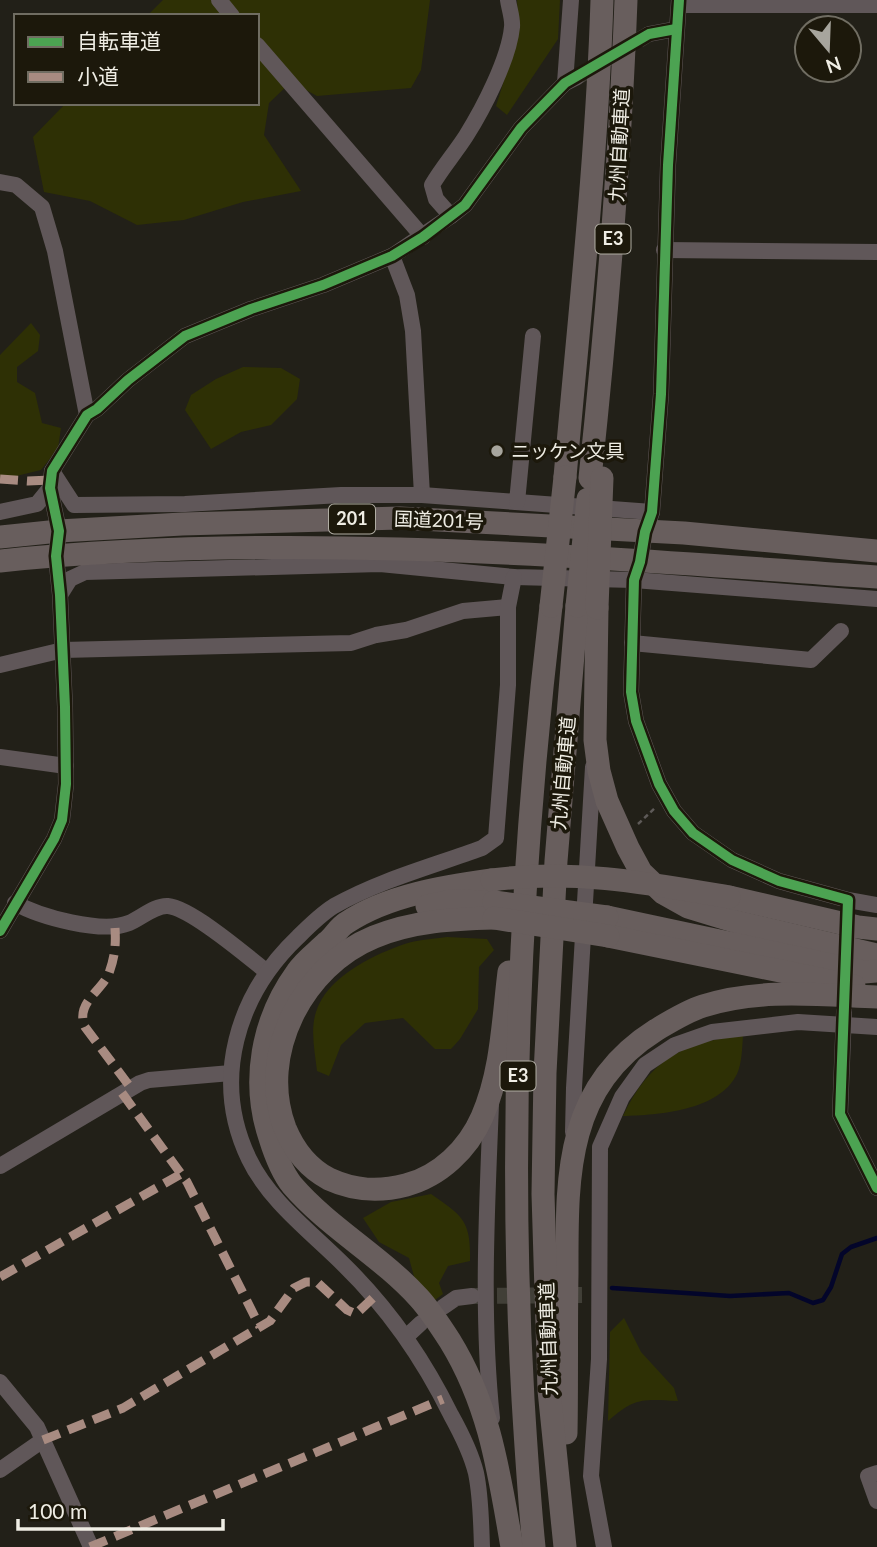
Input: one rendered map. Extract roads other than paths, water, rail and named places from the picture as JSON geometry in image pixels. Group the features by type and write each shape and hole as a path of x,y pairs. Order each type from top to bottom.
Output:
{"highway":[{"name":"九州自動車道","path":"534,1547 518,1307 516,1191 521,1006 530,821 591,196 599,93 602,0"},
{"name":"九州自動車道","path":"565,1544 549,1390 544,1194 545,1073 557,848 587,607 617,196 626,0"},
{"name":"国道201号","path":"0,537 59,531 400,518 648,522 877,551"},
{"name":"国道201号","path":"0,561 56,555 185,549 400,549 637,571 877,577"},
{"path":"587,607 599,771 607,801 641,872 663,893 688,907 737,922 877,955"},
{"path":"530,821 492,1090 481,1119 452,1160 428,1177 410,1184 370,1191 354,1188 325,1176 311,1167 299,1154 281,1118 276,1076 279,1051 296,1007 309,987 348,951 372,937 398,928 441,921 493,900 525,876 633,880 729,897 877,929"},
{"path":"512,1547 495,1448 480,1399 467,1369 419,1298 317,1210 291,1184 277,1160 259,1093 262,1053 271,1022 297,972 329,941 390,914 451,901 493,900 844,983 877,995"},
{"path":"608,926 864,972 877,971"},
{"path":"565,1544 567,1206 573,1147 594,1092 615,1064 639,1041 671,1021 703,1006 750,997 793,994 877,995"}],"street":[{"path":"219,0 230,14"},
{"path":"451,216 436,199 432,185 444,164 465,138 486,100 503,58 512,26 508,0"},
{"path":"0,512 37,505 87,415 185,336 251,309 323,285 391,256 423,237 465,205 521,128 571,80 571,0"},
{"path":"877,5 679,3 664,250 661,394 648,522 637,571 631,692 636,721 659,785 674,811 693,833 732,860 779,881 848,906 877,905"},
{"path":"649,34 676,29"},
{"path":"259,47 423,237"},
{"path":"0,182 16,185 42,207 55,251 87,415"},
{"path":"664,250 877,252"},
{"path":"391,256 407,295 413,331 422,495"},
{"path":"517,502 533,336"},
{"path":"51,480 74,505 185,504 341,495 422,495 517,502 648,522"},
{"path":"0,932 38,868 62,820 66,766 63,650 56,555 59,531 51,480"},
{"path":"60,595 70,579 85,572 380,564 513,577 637,571 877,599"},
{"path":"482,1547 480,1493 469,1452 436,1382 407,1336 354,1275 277,1201 249,1160 234,1113 231,1073 236,1035 248,1002 286,948 332,907 371,889 482,849 496,838 508,685 508,607 513,577"},
{"path":"0,665 63,650 351,643 406,630 463,611 508,607"},
{"path":"632,643 811,660 841,631"},
{"path":"573,1147 573,1088 595,740"},
{"path":"0,757 66,766"},
{"path":"15,903 32,913 98,928 115,928 154,909 168,906 207,926 267,972"},
{"path":"604,1547 591,1476 599,1359 590,1295 600,1147 622,1097 645,1065 675,1045 712,1032 843,1018 877,1027"},
{"path":"843,1018 840,1114 877,1188"},
{"path":"0,1166 140,1083 231,1073"},
{"path":"492,1090 487,1284 488,1368 495,1448"},
{"path":"443,1307 456,1298 472,1296"},
{"path":"407,1336 421,1323"},
{"path":"0,1382 37,1427 91,1547"},
{"path":"0,1470 43,1440"},
{"path":"877,1473 868,1476 877,1501"}],"waterway":[{"path":"612,1288 730,1296 789,1293 813,1303 823,1300 831,1287 842,1254 851,1247 877,1238"}],"tunnel":[{"path":"577,77 649,34"},
{"path":"473,1296 582,1295"}],"place":[{"name":"ニッケン文具","path":"497,451"}]}
